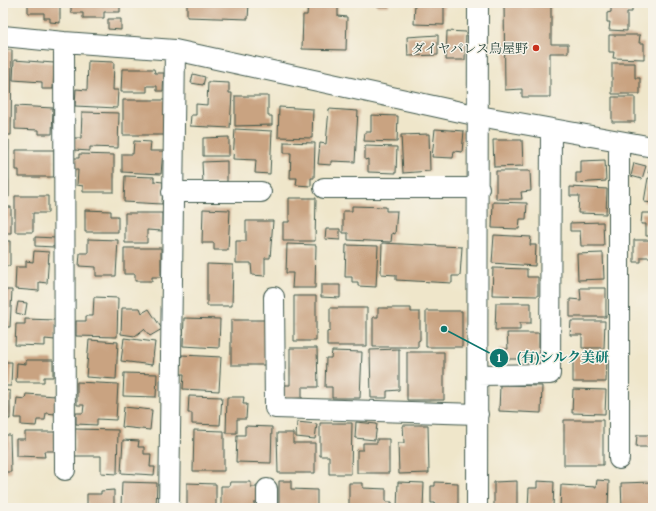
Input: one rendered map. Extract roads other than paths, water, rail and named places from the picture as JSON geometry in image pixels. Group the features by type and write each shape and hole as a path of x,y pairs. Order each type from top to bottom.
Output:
{"street":[{"path":"478,3 478,508"},
{"path":"3,36 175,50 479,116 653,147"},
{"path":"64,42 65,470"},
{"path":"169,508 175,50"},
{"path":"478,375 550,374 551,129"},
{"path":"619,141 619,459"},
{"path":"324,188 479,188"},
{"path":"172,192 261,192"},
{"path":"274,296 275,408 478,414"}],"place":[{"name":"ダイヤパレス鳥屋野","path":"536,48"},
{"name":"(有)シルク美研","path":"444,329"}]}
